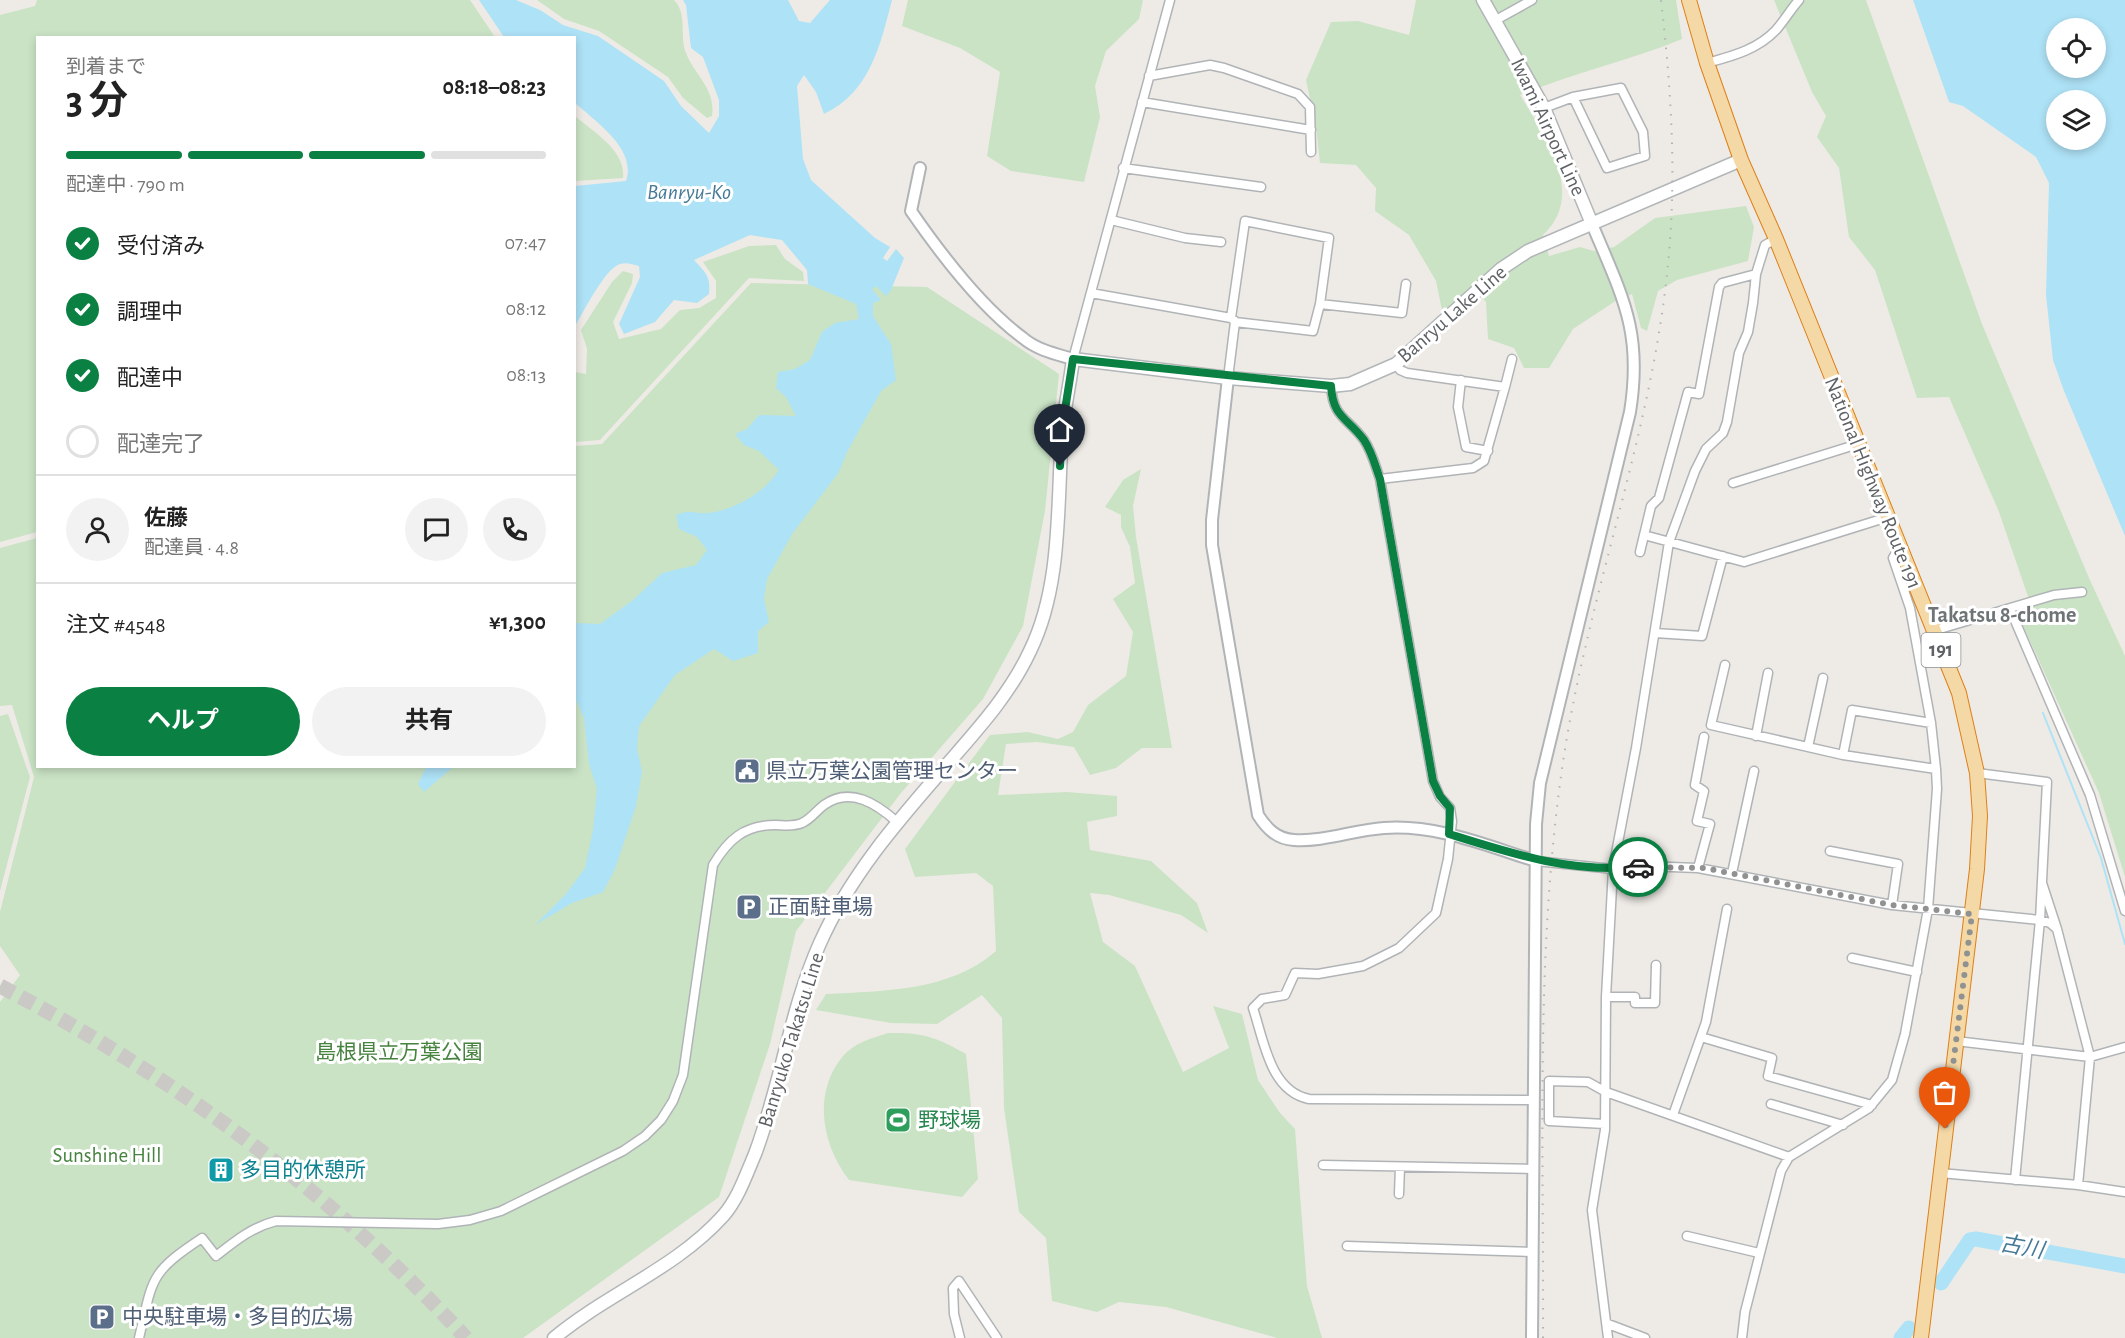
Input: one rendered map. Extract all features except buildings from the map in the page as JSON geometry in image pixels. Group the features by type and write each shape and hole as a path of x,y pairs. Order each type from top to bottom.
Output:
{"highway":[{"name":"National Highway Route 191","path":"1689,0 1707,63 1741,160 1776,239 1959,693 1977,774 1980,816 1972,914 1921,1338"}],"main road":[{"name":"Iwami Airport Line","path":"1484,0 1544,108 1592,224"},
{"name":"Banryu Lake Line","path":"1073,359 1228,378 1331,386 1350,384 1396,364 1501,269 1528,250 1741,160"},
{"name":"Banryuko Takatsu Line","path":"554,1338 663,1268 698,1240 725,1214 744,1181 763,1131 804,985 819,946 852,882 897,822 990,714 1031,651 1044,616 1053,574 1062,429 1073,359"}],"street":[{"path":"920,168 911,211 946,260 1023,339 1044,350 1073,359 1170,0"},
{"path":"1496,20 1532,0"},
{"path":"1707,63 1745,52 1764,40 1776,31 1800,0"},
{"path":"1149,75 1155,77 1210,65 1298,94 1310,107 1311,152"},
{"path":"1544,108 1573,97 1621,88 1643,132 1645,156 1607,168 1573,97"},
{"path":"1142,102 1311,130"},
{"path":"1123,168 1261,187"},
{"path":"1111,220 1185,238 1221,242"},
{"path":"1091,293 1233,320 1313,330 1320,304 1329,238 1245,221 1233,320 1212,520 1214,570 1258,815 1267,828 1279,837 1293,840 1318,840 1384,828 1425,829 1449,834 1536,861 1612,869 1644,866 1698,868 1892,905 2040,920 2050,922 2058,929"},
{"path":"1532,1338 1536,861 1540,783 1630,412 1635,383 1636,350 1631,321 1592,224"},
{"path":"1608,1338 1592,1210 1605,1124 1606,998 1612,869 1655,633 1660,583 1669,542 1706,449 1723,433 1727,422 1739,353 1748,332 1756,273 1765,245 1776,239"},
{"path":"1756,273 1722,283 1719,287 1699,394 1688,392 1659,498 1651,506 1640,552 1644,536 1744,562 1888,518"},
{"path":"1320,304 1402,313 1406,284"},
{"path":"1380,479 1473,468 1484,461 1512,359"},
{"path":"1396,364 1400,370 1407,373 1505,387"},
{"path":"1461,380 1458,407 1466,447 1488,451"},
{"path":"1331,386 1332,404 1364,440 1380,479 1433,781 1440,796 1450,808 1448,860 1436,913 1410,940 1364,966 1318,974 1295,973 1285,995 1262,999 1253,1008 1277,1077 1296,1097 1309,1099 1534,1100"},
{"path":"1733,483 1858,444"},
{"path":"1742,1338 1745,1312 1781,1171 1789,1157 1872,1105 1892,1080 1898,1065 1917,972 1928,909 1937,789 1931,723 1910,608 1893,558 1900,546"},
{"path":"1655,633 1702,636 1723,556"},
{"path":"1933,631 2054,595 2082,592"},
{"path":"2010,609 2090,795 2125,911"},
{"path":"1725,665 1711,725 1844,755 1936,769"},
{"path":"1756,736 1768,673"},
{"path":"1808,747 1823,678"},
{"path":"1844,755 1852,710 1931,723"},
{"path":"1698,868 1710,824 1697,821 1704,791 1695,785 1704,736"},
{"path":"1732,873 1754,771"},
{"path":"1977,774 2047,782 2040,920 2015,1180"},
{"path":"140,1338 151,1285 158,1272 164,1264 202,1238 216,1256 246,1233 260,1225 276,1221 438,1224 470,1220 501,1212 623,1151 645,1136 667,1110 683,1076 713,865 723,848 735,836 749,829 802,823 824,805 838,798 859,797 880,806 897,822"},
{"path":"1830,851 1898,864 1892,905"},
{"path":"2042,883 2058,929 2090,1057 2078,1185"},
{"path":"1673,1115 1706,1022 1727,909"},
{"path":"1852,958 1917,972"},
{"path":"1606,998 1635,998 1635,1003 1654,1003 1656,965"},
{"path":"1701,1037 1772,1058 1768,1076 1872,1105"},
{"path":"1956,1041 2090,1057 2125,1047"},
{"path":"1605,1124 1549,1121 1549,1081 1588,1083 1606,1092 1789,1157"},
{"path":"1771,1104 1843,1125"},
{"path":"1323,1165 1534,1169"},
{"path":"1399,1194 1400,1167"},
{"path":"1940,1173 2078,1185 2125,1192"},
{"path":"1687,1236 1759,1253"},
{"path":"1347,1246 1532,1252"},
{"path":"960,1338 954,1314 954,1288 959,1281 997,1338"},
{"path":"1608,1324 1645,1338"}],"green space":[{"path":"37,0 470,0 494,36 36,36 36,532 0,542 0,15 35,6"},
{"path":"537,0 674,0 681,12 686,53 708,90 712,116 707,118 683,98 668,77 599,31 564,19"},
{"path":"908,0 1143,0 1139,19 1106,51 1095,86 1100,117 1084,182 1011,171 987,156 1000,72 960,48 902,26"},
{"path":"1416,0 1676,0 1682,39 1520,95 1550,147 1562,183 1561,202 1556,219 1543,235 1549,256 1580,247 1594,251 1614,247 1655,218 1746,206 1754,227 1748,261 1677,280 1658,291 1647,331 1641,328 1632,294 1614,302 1573,329 1549,368 1524,368 1514,348 1488,339 1486,302 1473,287 1443,315 1436,281 1409,235 1375,211 1376,188 1356,165 1320,163 1316,127 1306,80 1331,22 1358,21 1409,35"},
{"path":"1774,0 1866,0 1982,324 2089,578 2125,656 2125,877 2099,793 2021,621 2033,611 1999,512 1949,397 1917,398 1875,270 1849,237 1839,168 1817,137 1826,116 1812,92"},
{"path":"576,117 614,150 623,168 623,178 576,181"},
{"path":"776,245 785,259 803,272 804,281 749,278 600,440 576,442 576,372 586,374 587,349 581,330 612,282 623,271 633,274 632,283 613,322 619,339 661,329 680,310 699,308 716,298 716,281 703,262 749,246"},
{"name":"島根県立万葉公園","path":"751,283 927,287 1059,374 1045,511 1023,626 983,699 901,793 796,931 770,1044 719,1197 523,1338 0,1338 0,1002 20,975 0,946 0,912 34,777 12,705 0,706 0,548 36,538 36,768 576,768 576,446 602,444"},
{"path":"1141,469 1133,506 1136,537 1172,748 1142,748 1116,768 1090,775 1074,747 1037,742 1006,744 998,795 1067,792 1117,796 1117,816 1087,822 1090,850 1151,861 1197,903 1208,933 1181,915 1109,895 1090,893 1103,942 1135,966 1183,1072 1229,1048 1213,1006 1242,1014 1258,1080 1280,1113 1295,1129 1307,1286 1322,1338 1277,1338 1166,1307 1119,1302 1097,1312 1052,1301 1046,1238 1019,1212 1004,1108 1002,1018 982,995 937,1024 891,1023 816,1010 826,994 893,990 938,981 959,974 996,951 993,886 976,873 915,877 905,849 990,735 1028,732 1058,739 1073,732 1088,705 1126,676 1133,632 1113,599 1135,583 1130,547 1121,527 1121,515 1105,507 1123,480"},
{"path":"8,714 30,777 0,891 0,716"},
{"name":"野球場","path":"888,1033 910,1033 928,1037 946,1043 966,1054 978,1179 962,1197 849,1180 832,1151 824,1119 824,1102 833,1071 843,1056 852,1048"}],"water":[{"name":"Banryu-Ko","path":"479,0 516,0 540,10 563,25 598,36 664,81 681,106 709,133 719,116 719,100 703,57 691,48 686,5 683,0 788,0 799,21 810,23 830,0 892,0 871,66 863,80 840,105 824,114 816,92 804,75 797,86 803,159 811,180 875,238 890,247 883,258 887,261 896,249 904,258 891,290 886,296 876,286 872,289 881,300 873,303 873,316 891,344 896,380 881,391 847,452 839,472 792,534 767,579 764,599 769,622 758,631 758,653 733,661 714,649 675,675 639,726 637,748 642,772 636,806 615,869 603,892 572,903 535,925 566,894 585,868 593,830 597,789 589,764 584,718 576,700 576,623 600,624 633,600 662,573 696,565 707,550 697,537 679,529 676,515 686,512 708,513 729,508 748,499 766,486 779,470 759,451 744,445 735,434 747,429 759,415 796,416 786,397 776,388 778,372 795,369 810,360 822,332 835,323 859,319 856,304 808,284 807,270 782,240 750,235 694,260 704,271 709,283 709,294 697,303 674,300 655,322 624,334 619,324 640,277 639,266 622,264 616,266 605,277 576,324 576,186 626,181 628,169 626,158 612,137 576,104 576,36 503,36"},
{"path":"1913,0 2125,0 2125,536 2053,360 2046,295 2049,183 2036,157 1963,106 1949,102"},
{"path":"425,768 452,768 424,792 418,784"}],"waterway":[{"path":"2043,713 2101,858 2125,944"},
{"name":"古川","path":"1941,1283 1970,1240 1976,1239 2125,1266"},
{"name":"古川","path":"1901,1338 1909,1328"}],"tunnel":[{"path":"0,986 129,1060 190,1099 249,1142 361,1234 466,1338"}],"railway":[{"path":"1543,1338 1543,1050 1548,905 1554,833 1574,699 1634,452 1660,327 1668,264 1672,198 1670,99 1661,0"}],"way so far":[{"path":"1638,867 1704,868 1892,905 1972,914 1945,1129"}],"place":[{"name":"県立万葉公園管理センター","path":"747,771"},
{"name":"正面駐車場","path":"749,907"},
{"name":"野球場","path":"898,1120"},
{"name":"多目的休憩所","path":"221,1170"},
{"name":"中央駐車場・多目的広場","path":"102,1317"}],"district":[{"name":"Takatsu 8-chome","path":"2002,615"}],"route":[{"path":"1060,466 1062,429 1073,359 1228,378 1331,386 1332,404 1364,440 1380,479 1433,781 1440,796 1450,808 1452,821 1449,834 1536,861 1558,865 1612,869 1638,867"}],"park label":[{"name":"Sunshine Hill","path":"107,1155"}]}
